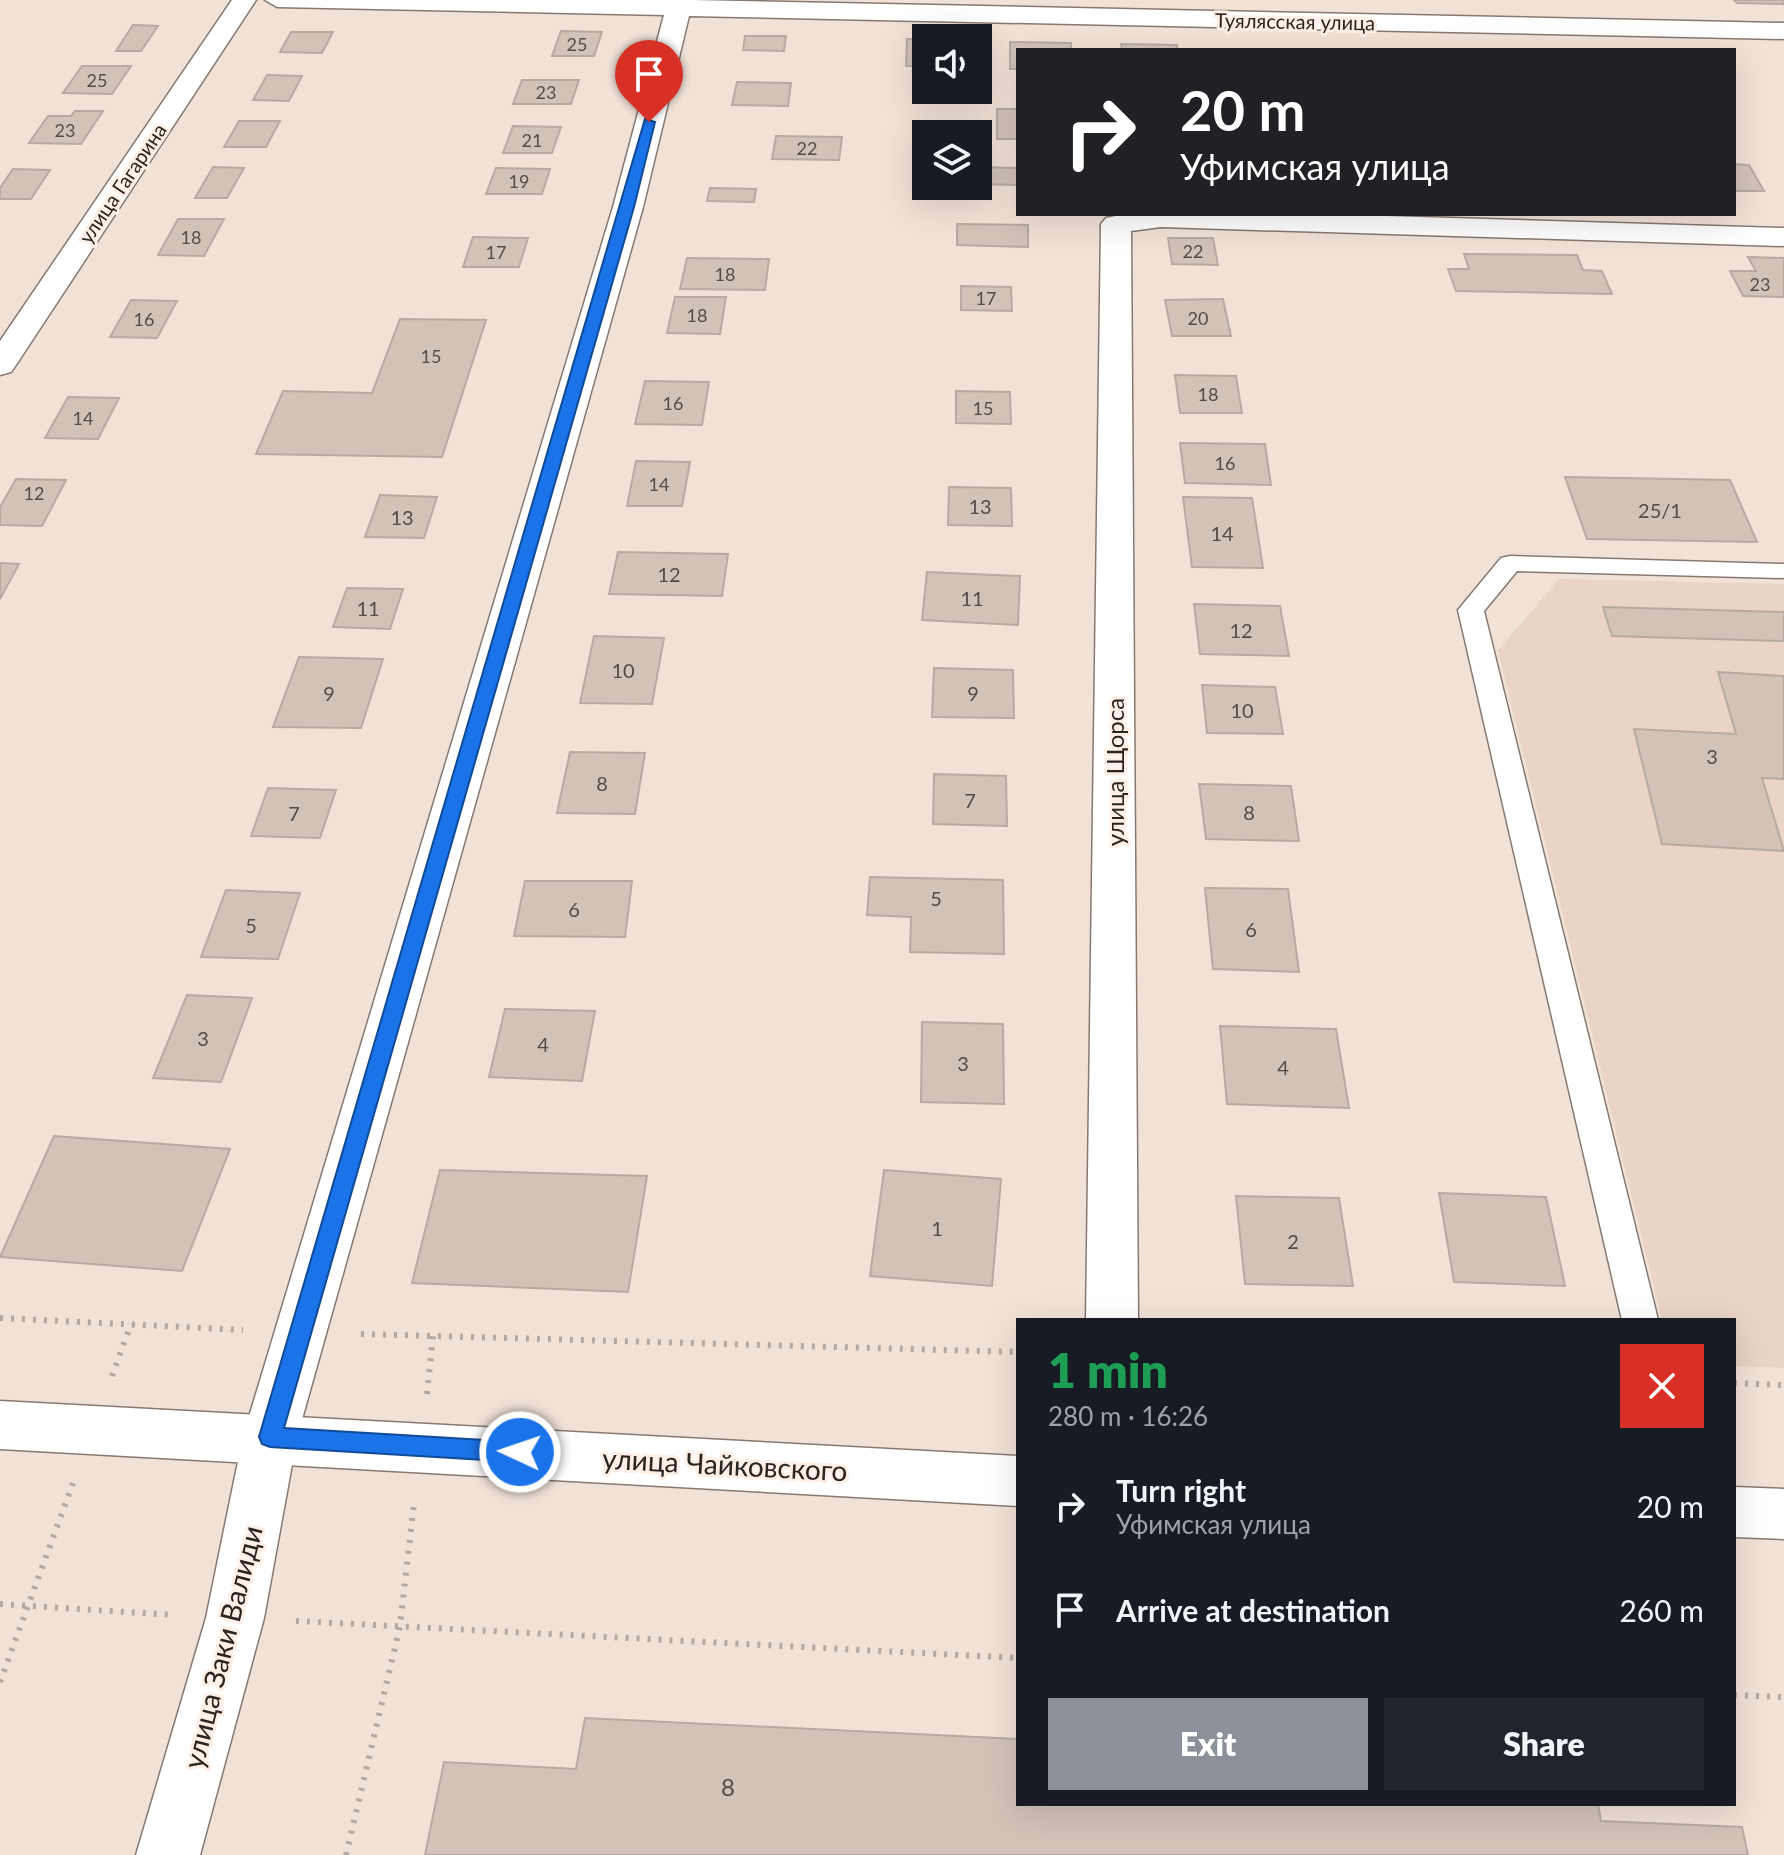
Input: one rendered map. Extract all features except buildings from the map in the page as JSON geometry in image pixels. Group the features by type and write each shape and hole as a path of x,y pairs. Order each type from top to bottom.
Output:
{"street":[{"name":"улица Гагарина","path":"0,365 244,0"},
{"name":"Туялясская улица","path":"277,0 678,4 1568,38 1784,31"},
{"path":"1553,0 1568,38"},
{"name":"улица Заки Валиди","path":"168,1855 235,1618 270,1437 628,207 678,4"},
{"name":"улица Щорса","path":"1112,1318 1116,224 1161,218 1651,224"},
{"path":"1651,224 1784,237"},
{"name":"улица Чайковского","path":"0,1425 270,1437 1016,1481"},
{"path":"1736,1512 1784,1514"}],"lane":[{"path":"1640,1318 1471,610 1510,563 1784,571"}],"path":[{"path":"0,1318 301,1332 1016,1352"},
{"path":"0,1682 131,1324"},
{"path":"1736,1383 1784,1385"},
{"path":"0,1604 1016,1658"},
{"path":"346,1855 400,1626"},
{"path":"1736,1695 1784,1697"}],"shaded area":[{"path":"1559,579 1784,584 1784,1368 1736,1366 1736,1318 1662,1318 1498,650"}],"route":[{"path":"520,1452 270,1437 628,207 649,122"}]}
